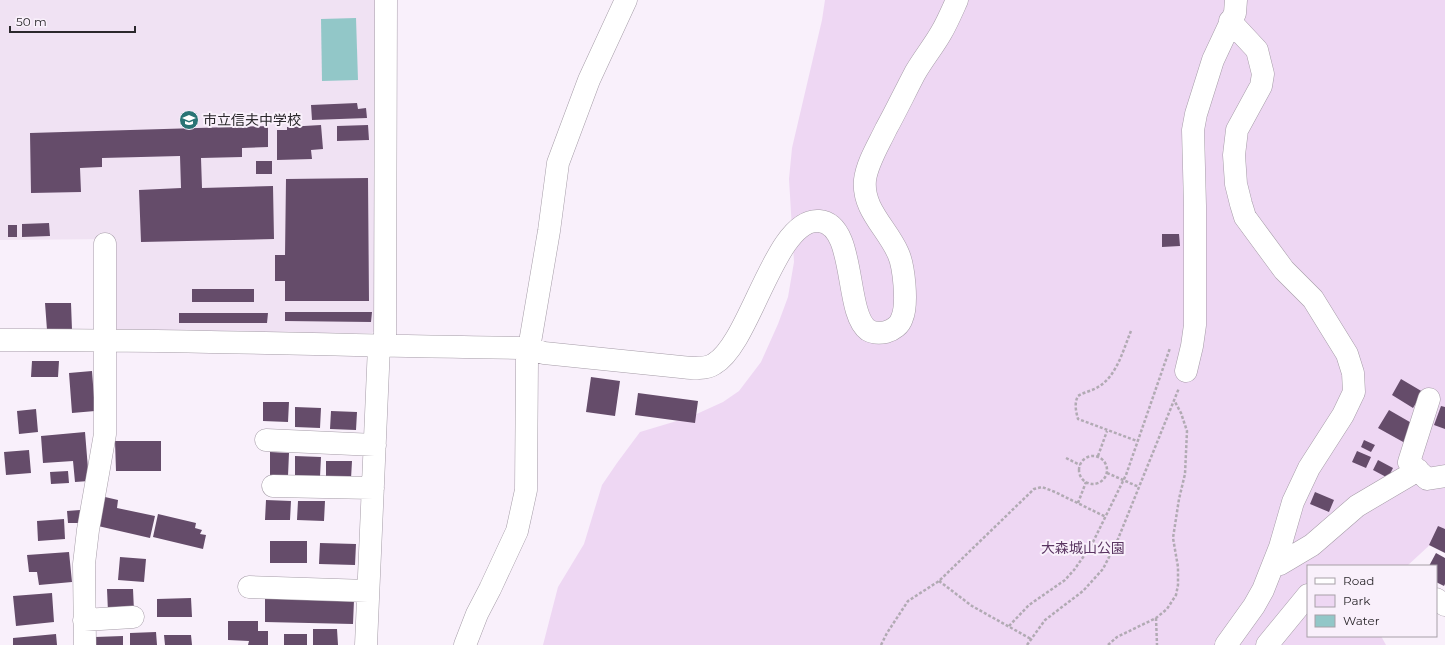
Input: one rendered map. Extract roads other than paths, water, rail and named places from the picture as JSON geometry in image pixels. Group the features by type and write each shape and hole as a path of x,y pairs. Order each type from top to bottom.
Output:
{"street":[{"path":"366,645 375,445 382,346 386,0"},
{"path":"464,645 477,614 490,590 517,531 524,504 526,490 527,360 549,231 558,163 589,80 626,0"},
{"path":"0,340 104,339 529,348 544,353 681,367 698,368 712,366 722,359 736,339 781,250 795,232 809,222 818,220 827,223 837,232 849,269 855,303 860,319 868,330 879,333 889,331 897,326 902,318 905,302 901,264 898,253 870,208 866,194 865,180 872,157 916,72 942,32 957,0"},
{"path":"1186,371 1195,325 1194,130 1196,114 1213,60 1235,13 1236,0"},
{"path":"1226,645 1254,606 1263,590 1280,547 1293,502 1309,468 1343,415 1354,392 1353,373 1347,354 1313,299 1284,270 1245,217 1236,184 1234,156 1237,130 1261,86 1263,74 1257,50 1230,21"},
{"path":"85,645 84,564 89,523 105,434 105,244"},
{"path":"1429,398 1409,462 1427,479 1445,476"},
{"path":"266,440 375,445"},
{"path":"1272,565 1280,564 1312,545 1357,506 1418,470"},
{"path":"273,486 373,488"},
{"path":"249,587 368,591"},
{"path":"1267,645 1307,595"},
{"path":"84,620 133,617"}],"water":[{"path":"356,18 358,80 322,81 321,19"}],"place":[{"name":"市立信夫中学校","path":"189,120"}],"park label":[{"name":"大森城山公園","path":"1083,548"}]}
